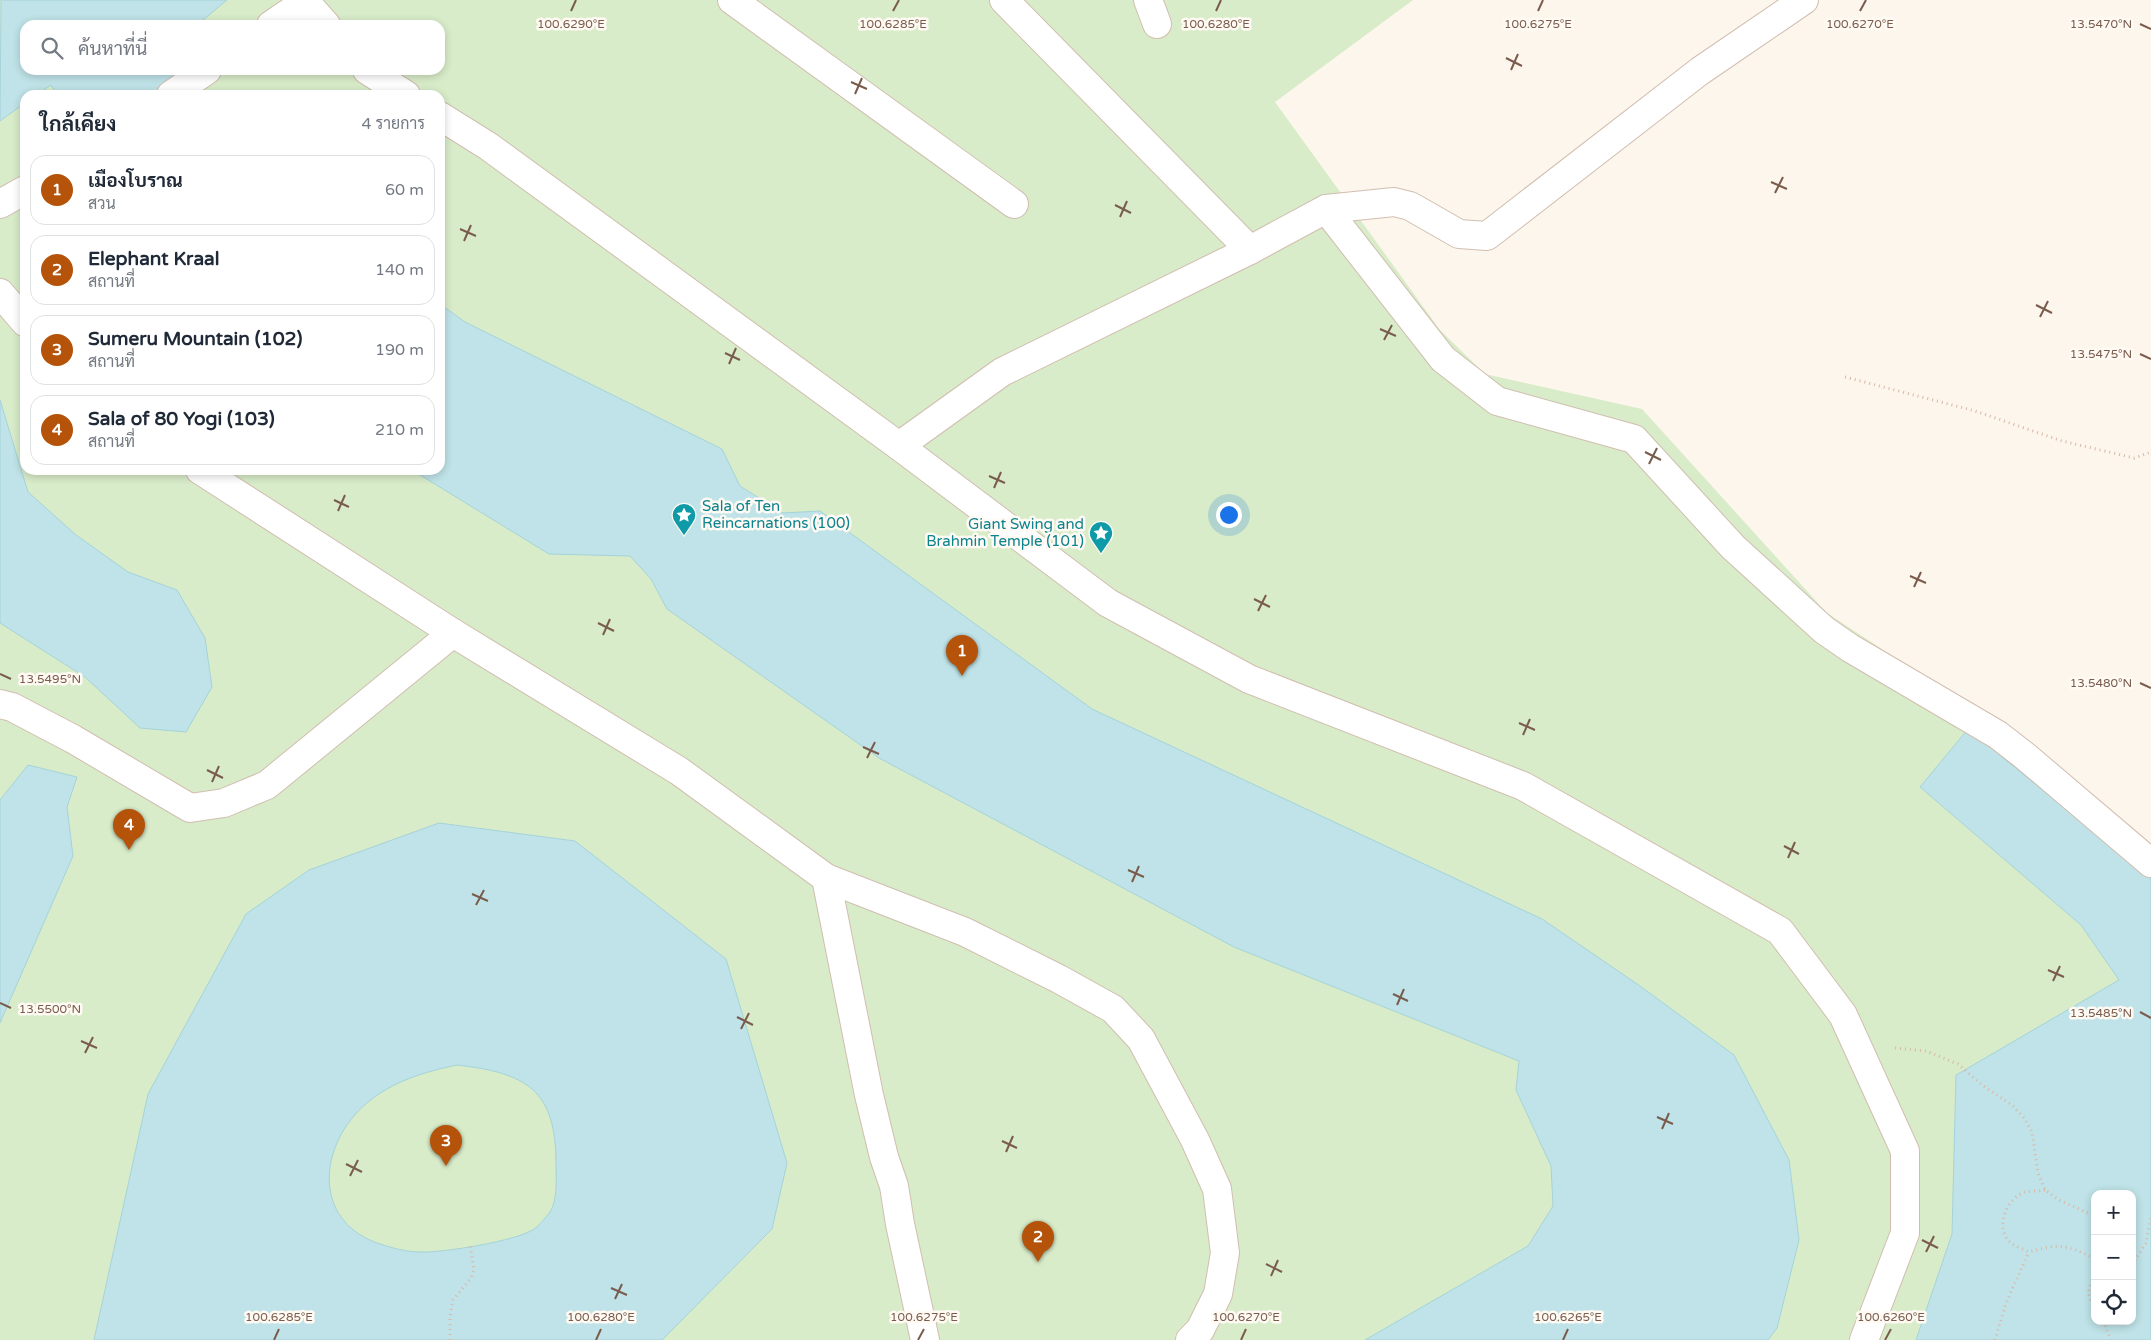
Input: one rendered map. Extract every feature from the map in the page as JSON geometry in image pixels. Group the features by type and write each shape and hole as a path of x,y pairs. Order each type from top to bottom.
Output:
{"lane":[{"path":"732,0 1014,204"},
{"path":"1004,0 1250,250"},
{"path":"899,446 1002,372 1250,250 1326,209 1394,202 1410,206 1459,234 1487,236 1700,72 1804,0"},
{"path":"278,20 305,1 322,20"},
{"path":"178,90 200,75"},
{"path":"375,75 398,90"},
{"path":"445,119 488,146 899,446 1108,603 1249,680 1523,786 1780,931 1843,1015 1905,1151 1905,1233 1864,1340"},
{"path":"0,204 20,193"},
{"path":"1326,209 1444,359 1497,401 1634,439 1733,547 1824,630 1850,648 1998,735 2151,864"},
{"path":"0,293 20,316"},
{"path":"208,475 452,633 679,771 826,878 965,932 1059,979 1113,1009 1141,1039 1195,1140 1217,1188 1225,1253 1218,1294 1200,1330 1190,1340"},
{"path":"0,704 12,707 73,739 190,808 224,803 267,785 452,633"},
{"path":"826,878 869,1095 884,1157 894,1186 900,1224 925,1340"}],"path":[{"path":"1845,377 1975,411 2062,441 2134,458 2151,452"},
{"path":"1926,1051 1958,1064 1982,1085 2012,1105 2024,1118 2032,1132 2038,1173 2045,1190 2059,1200 2091,1214"},
{"path":"2045,1190 2024,1192 2011,1203 2004,1213 2003,1226 2005,1235 2012,1243 2029,1252 2046,1247 2072,1247 2091,1257"},
{"path":"2136,1259 2146,1243 2151,1216"},
{"path":"450,1340 450,1317 453,1300 471,1278 474,1269 470,1246"},
{"path":"1994,1340 2006,1303 2029,1252"},
{"path":"2091,1285 2088,1292 2091,1299"},
{"path":"2105,1325 2111,1340"}],"green space":[{"path":"0,0 1413,0 1275,102 1440,330 1485,374 1642,409 1827,613 2020,740 2151,849 2151,1340 0,1340"}],"water":[{"path":"1,0 227,0 203,20 20,20 20,75 175,75 190,90 54,90 51,85 44,90 20,90 20,107 0,121"},
{"path":"445,308 465,322 722,449 740,486 783,513 820,511 1092,709 1542,919 1640,986 1734,1055 1789,1160 1799,1240 1777,1328 1768,1340 1365,1340 1528,1246 1553,1206 1551,1166 1516,1090 1519,1061 1234,947 879,758 667,609 651,579 630,556 549,554 420,475 445,475"},
{"path":"0,400 20,466 20,475 23,475 28,492 76,535 128,572 177,590 205,638 212,687 186,732 140,728 85,677 0,623"},
{"path":"1968,729 2151,879 2151,1340 1916,1340 1952,1234 1956,1075 2119,980 2081,925 1920,787"},
{"path":"28,765 77,777 67,807 73,856 0,1023 0,800"},
{"path":"439,823 575,841 726,959 787,1163 772,1229 662,1340 94,1340 148,1094 246,914 309,870","holes":["457,1065 502,1073 519,1080 533,1090 543,1102 550,1118 555,1139 556,1189 553,1207 550,1212 536,1228 512,1238 445,1251 420,1252 400,1250 380,1244 357,1233 342,1218 332,1200 329,1180 332,1159 339,1139 351,1120 377,1095 409,1078"]}],"place":[{"name":"Sala of Ten Reincarnations (100)","path":"684,536"},
{"name":"Giant Swing and Brahmin Temple (101)","path":"1101,554"},
{"name":"เมืองโบราณ","path":"962,676"},
{"name":"Sala of 80 Yogi (103)","path":"129,850"},
{"name":"Sumeru Mountain (102)","path":"446,1166"},
{"name":"Elephant Kraal","path":"1038,1262"}]}
